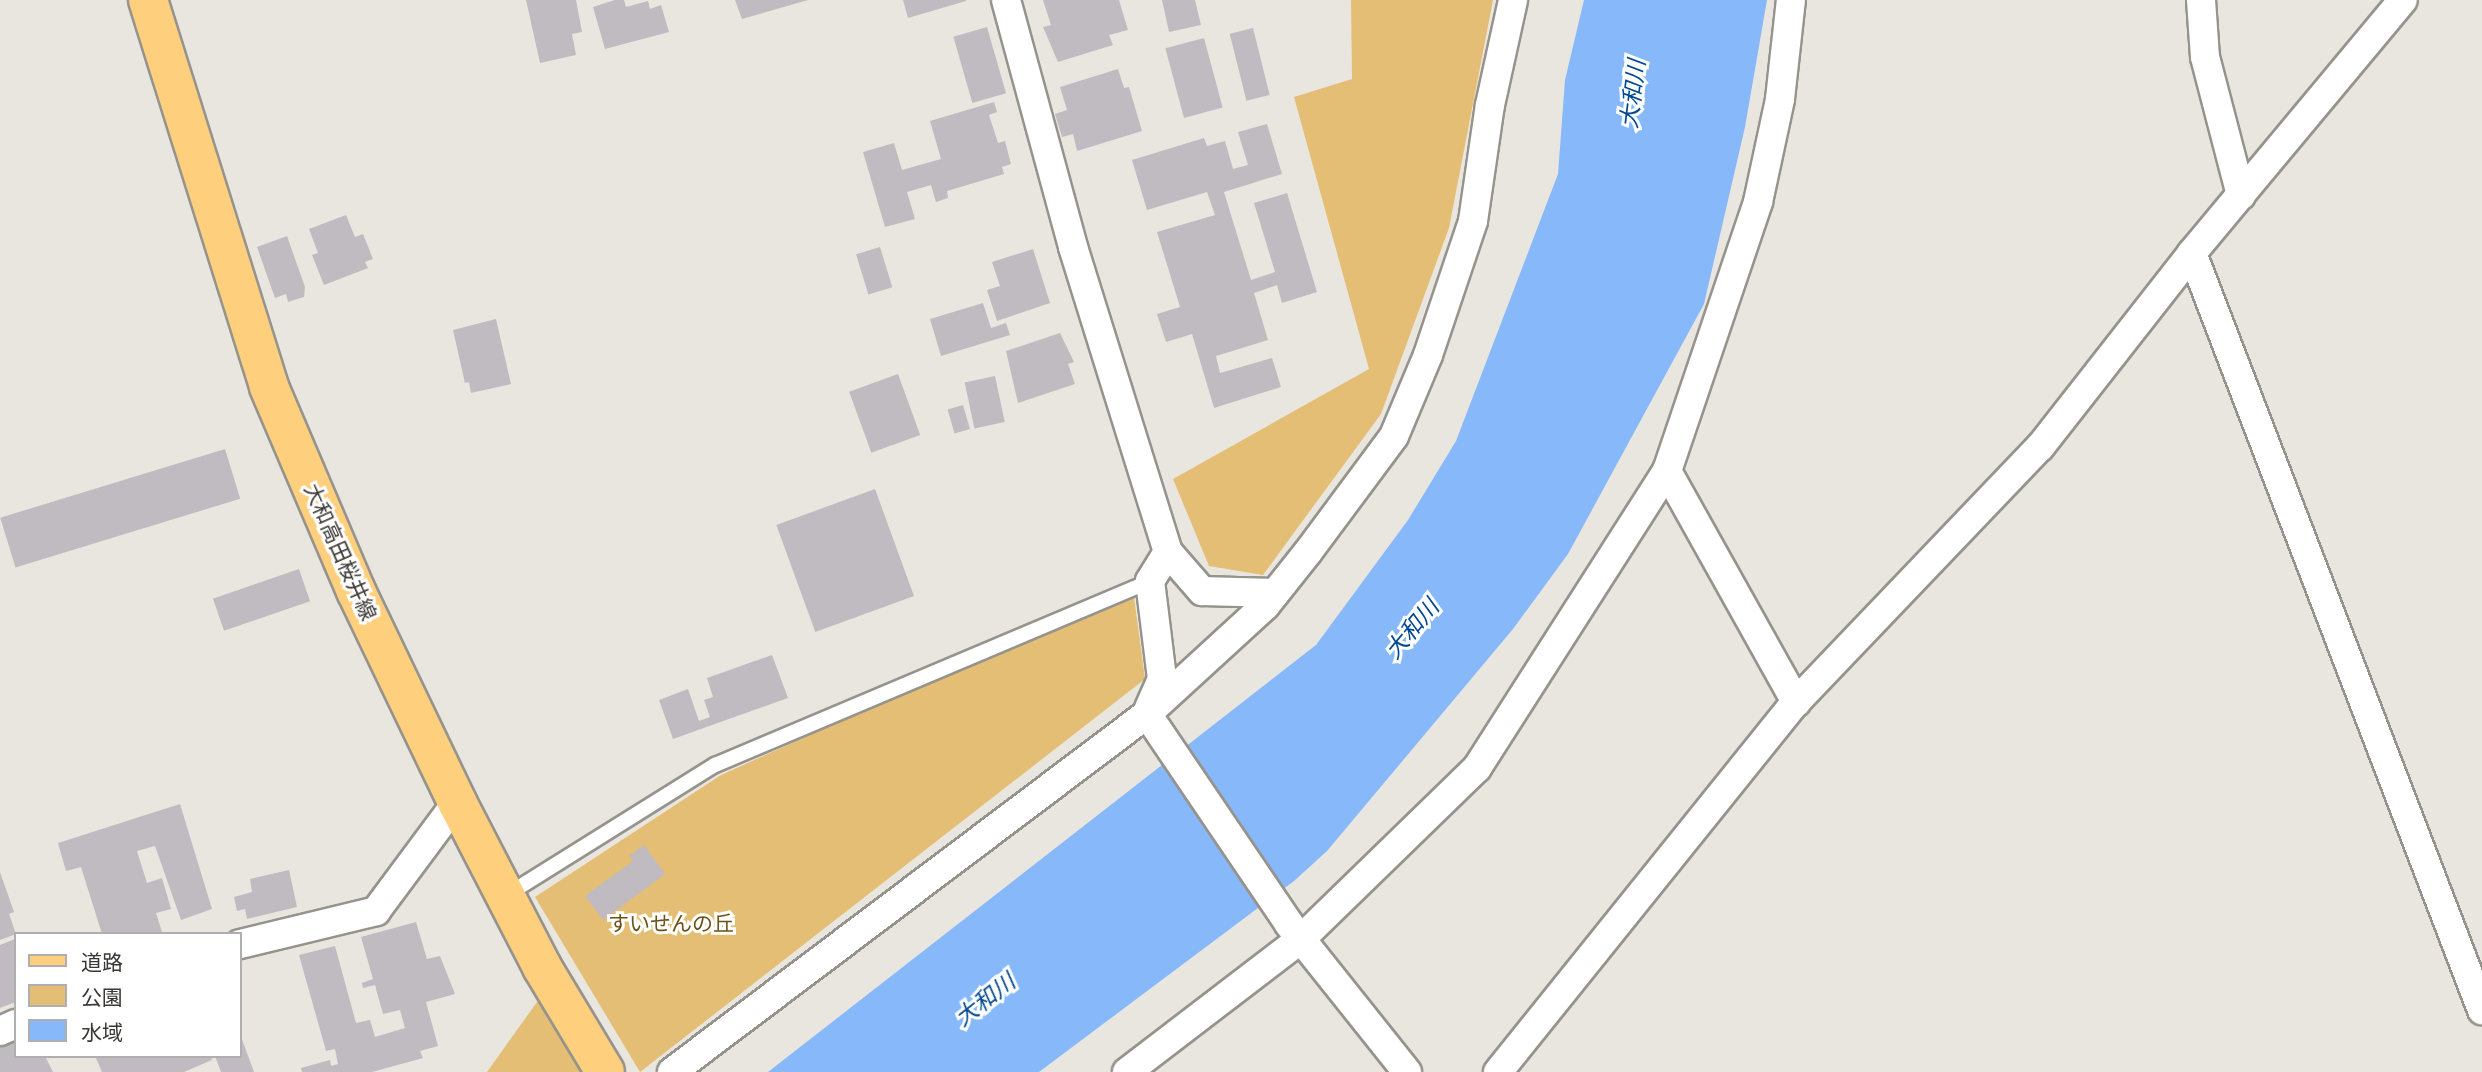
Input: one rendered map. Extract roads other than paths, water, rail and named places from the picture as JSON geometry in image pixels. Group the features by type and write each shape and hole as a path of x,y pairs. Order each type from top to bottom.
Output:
{"main road":[{"name":"大和高田桜井線","path":"148,0 269,387 356,592 457,803 505,896 606,1072"}],"street":[{"path":"1006,0 1073,247 1168,552 1202,591 1275,593"},
{"path":"671,1072 1151,721 1275,593 1394,436 1428,355 1473,221 1490,105 1513,0"},
{"path":"1127,1072 1295,932 1477,768 1667,471 1758,202 1780,99 1791,0"},
{"path":"2201,0 2206,57 2241,195"},
{"path":"1498,1072 1796,702 2040,447 2192,253 2403,0"},
{"path":"2192,253 2482,1010"},
{"path":"1667,471 1796,702"},
{"path":"1168,552 1150,581 1162,679 1151,721 1295,932 1407,1072"},
{"path":"242,944 376,911 457,803"}],"lane":[{"path":"505,896 715,765 1150,581"}],"water":[{"name":"大和川","path":"1584,0 1767,0 1745,127 1704,304 1568,554 1513,629 1327,851 1294,881 1039,1072 768,1072 1316,645 1408,520 1456,441 1558,174 1565,80"}],"park label":[{"name":"すいせんの丘","path":"671,924"}]}
